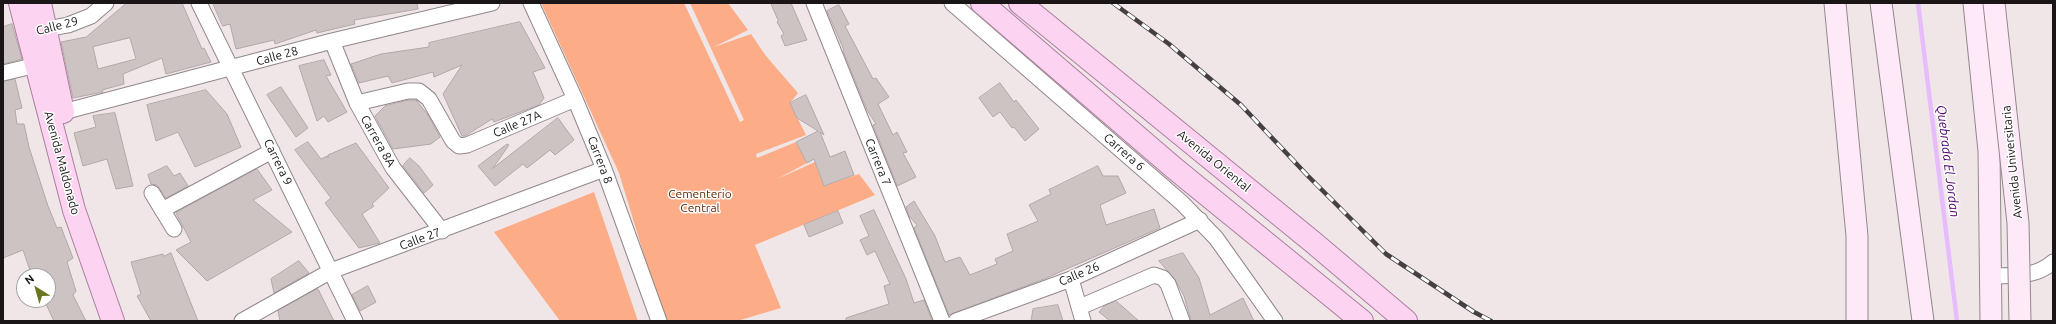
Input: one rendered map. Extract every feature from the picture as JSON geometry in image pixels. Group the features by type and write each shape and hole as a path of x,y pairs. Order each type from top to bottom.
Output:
{"main road":[{"name":"Avenida Maldonado","path":"20,3 36,31 74,210 113,321"},
{"name":"Avenida Maldonado","path":"36,31 40,3"},
{"path":"982,3 1174,168 1362,321"},
{"name":"Avenida Oriental","path":"1020,3 1308,238 1406,321"},
{"path":"1835,3 1857,236 1857,321"},
{"path":"1881,3 1923,321"},
{"path":"1974,3 1989,151 1992,321"},
{"name":"Avenida Universitaria","path":"1994,3 2018,224 2020,321"},
{"name":"Avenida Maldonado","path":"43,63 63,112 98,249 128,321"}],"street":[{"name":"Calle 29","path":"36,31 68,25 91,16 106,3"},
{"name":"Carrera 9","path":"199,3 355,321"},
{"name":"Calle 28","path":"63,112 332,41 492,3"},
{"name":"Carrera 8","path":"531,3 575,99 604,169 659,321"},
{"name":"Carrera 7","path":"814,3 942,321"},
{"name":"Carrera 6","path":"952,3 1152,176 1200,220 1216,238 1275,321"},
{"name":"Carrera 8A","path":"332,41 357,103 393,168 442,231"},
{"path":"3,73 43,63"},
{"name":"Calle 27A","path":"357,103 408,91 419,91 429,99 453,141 459,146 467,145 575,99"},
{"path":"162,210 272,151"},
{"name":"Calle 27","path":"242,321 331,271 442,231 604,169"},
{"path":"152,193 174,229"},
{"name":"Calle 26","path":"956,321 1071,279 1200,220"},
{"path":"1991,276 2029,275 2041,271 2053,262"},
{"path":"1071,279 1081,314 1154,275 1163,278 1168,284 1182,321"}],"green space":[{"name":"Cementerio Central","path":"541,3 684,3 740,122 744,120 690,3 728,3 748,30 714,47 751,34 766,56 798,93 790,103 806,135 756,154 757,158 796,142 807,163 777,179 815,162 824,186 859,174 875,195 755,245 781,308 737,321 664,321 619,173"},
{"path":"594,192 638,321 560,321 494,232"}],"building":[{"path":"127,3 182,3 202,49 204,48 211,62 166,74 162,58 123,74 124,84 102,90 103,92 73,98 61,42 86,37","holes":["130,38 136,59 98,69 93,47"]},
{"path":"213,3 417,3 418,9 354,20 355,24 317,33 316,30 275,44 274,40 236,49 230,24 223,26"},
{"path":"771,3 791,3 807,40 785,46 781,36 784,34 777,22 778,21"},
{"path":"839,5 849,24 845,26 873,79 876,78 889,97 878,104 893,135 897,132 907,152 903,153 916,177 897,186 873,125 876,124 867,110 827,11"},
{"path":"520,22 545,68 533,72 544,98 539,105 494,122 492,119 465,136 462,136 443,94 462,65 434,77 433,72 392,83 388,76 359,83 351,64 381,54 429,47 429,43"},
{"path":"12,24 22,59 3,64 3,27"},
{"path":"324,60 331,75 326,76 347,112 328,122 324,116 317,121 299,66"},
{"path":"15,79 22,108 15,110 17,124 24,124 29,147 48,206 57,228 61,227 73,258 67,262 76,291 73,295 86,321 54,321 48,308 56,308 56,268 29,268 23,250 3,258 3,82"},
{"path":"1000,83 1014,102 1016,100 1039,129 1025,141 1014,127 1012,128 1000,112 993,117 979,98"},
{"path":"281,87 308,128 296,137 267,95"},
{"path":"206,90 227,114 241,147 195,167 178,132 156,141 147,105"},
{"path":"806,95 824,135 820,132 830,157 845,151 854,175 824,186 814,159 807,163 796,142 818,131 797,118 790,103"},
{"path":"409,100 416,100 428,115 440,137 431,144 393,149 375,116 385,106"},
{"path":"115,113 133,186 116,189 107,159 83,166 74,133 96,127 93,116"},
{"path":"558,118 574,140 555,155 550,150 527,168 523,164 495,186 478,166 507,144 509,145 493,168"},
{"path":"308,142 321,159 327,156 328,158 328,155 356,143 389,188 372,204 374,206 362,214 380,243 359,248 325,203 331,198 295,150"},
{"path":"410,158 419,166 433,185 424,193 403,166"},
{"path":"167,166 174,176 180,173 188,186 166,198 157,185 151,184 148,175"},
{"path":"1098,166 1103,176 1118,176 1126,193 1100,205 1106,225 1154,209 1160,228 1044,279 949,315 914,228 917,225 909,216 906,207 914,201 935,236 945,262 960,257 970,275 997,264 995,259 1013,251 1007,234 1038,221 1029,205 1051,194 1049,190"},
{"path":"257,169 272,190 253,200 292,232 207,281 176,250 191,242 176,213"},
{"path":"874,210 906,279 914,303 924,300 932,321 846,321 846,318 889,304 884,286 890,284 875,251 867,255 860,240 869,236 860,216"},
{"path":"838,211 843,223 809,237 804,225"},
{"path":"171,253 198,321 151,321 137,296 141,294 131,262 163,254 164,256"},
{"path":"1183,253 1199,278 1210,315 1243,298 1254,321 1191,321 1184,296 1176,281 1159,261"},
{"path":"299,261 309,273 274,293 271,279"},
{"path":"368,286 376,302 360,311 352,295"},
{"path":"318,289 334,321 280,321 278,311"},
{"path":"1116,301 1139,321 1110,321 1099,312 1104,306"},
{"path":"1058,305 1063,321 1031,321 1033,309"}],"waterway":[{"name":"Quebrada El Jordan","path":"1918,3 1957,321"}],"railway":[{"path":"1113,3 1169,44 1241,105 1308,176 1386,254 1474,312 1491,321"}]}
